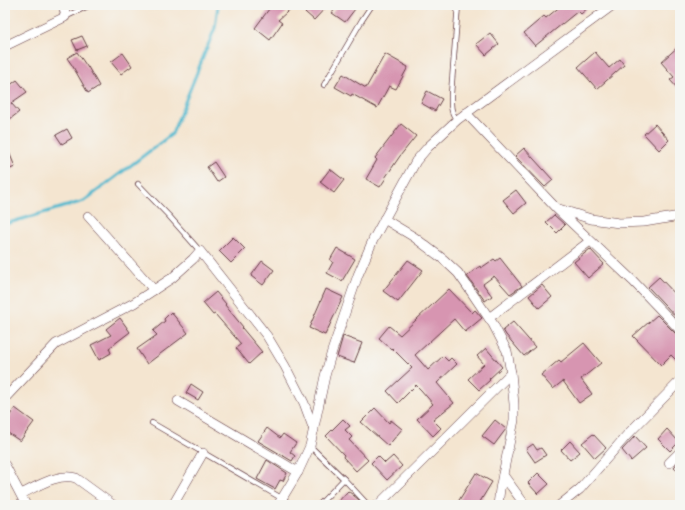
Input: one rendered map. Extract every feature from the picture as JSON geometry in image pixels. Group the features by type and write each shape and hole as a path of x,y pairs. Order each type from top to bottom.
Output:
{"street":[{"path":"5,46 65,17 66,12 63,5"},
{"path":"280,502 298,472 310,446 332,351 358,275 373,240 416,161 428,146 457,120 613,5"},
{"path":"466,113 556,208 633,281 680,330"},
{"path":"556,208 591,219 619,223 644,222 680,216"},
{"path":"88,216 154,290"},
{"path":"384,219 414,237 458,273 493,324 507,351 515,411 498,505"},
{"path":"489,318 590,241"},
{"path":"5,398 56,344 134,303 172,278 200,251 267,336 298,390 314,430"},
{"path":"378,505 511,373"},
{"path":"560,505 580,489 627,435 680,381"},
{"path":"178,401 298,472"},
{"path":"669,462 680,452"},
{"path":"173,505 203,453"},
{"path":"5,465 26,505"},
{"path":"503,475 525,505"},
{"path":"20,494 56,478 70,476 76,478 113,505"}],"lane":[{"path":"65,17 90,5"},
{"path":"324,85 372,5"},
{"path":"457,120 453,115 451,107 451,94 458,5"},
{"path":"138,184 170,216 200,251"},
{"path":"152,422 280,502 291,505"},
{"path":"310,446 368,505"},
{"path":"319,505 344,479"}],"building":[{"path":"272,5 295,5 278,20 282,23 270,40 255,28"},
{"path":"297,5 328,5 314,20"},
{"path":"338,5 350,5 355,9 345,22 332,13"},
{"path":"562,5 591,5 581,14 578,11 535,46 524,33 544,16 546,18"},
{"path":"490,33 499,44 486,55 476,44"},
{"path":"82,36 87,46 77,50 72,40"},
{"path":"680,45 680,91 670,80 674,77 661,62"},
{"path":"77,52 99,86 88,93 67,58"},
{"path":"595,52 609,68 620,59 624,65 597,89 578,67"},
{"path":"123,53 132,66 121,74 111,62"},
{"path":"385,54 408,67 396,89 389,86 377,108 352,94 351,96 335,87 343,74 366,88"},
{"path":"17,80 27,92 11,103 19,112 5,123 5,89"},
{"path":"427,91 442,99 435,111 421,103"},
{"path":"401,124 416,136 400,156 380,187 366,179 377,160 375,158"},
{"path":"655,124 669,140 659,150 644,134"},
{"path":"67,129 72,138 62,144 56,135"},
{"path":"5,142 15,167 5,171"},
{"path":"524,148 553,180 545,187 515,156"},
{"path":"214,162 224,177 217,182 207,167"},
{"path":"330,169 344,180 334,193 320,182"},
{"path":"516,190 526,203 514,213 503,200"},
{"path":"554,215 565,225 557,233 546,222"},
{"path":"233,237 245,249 231,263 219,251"},
{"path":"337,248 355,259 342,281 327,273 333,262 330,260"},
{"path":"590,249 604,264 588,278 574,262"},
{"path":"500,258 522,286 510,294 494,276 483,284 492,296 485,301 467,276 480,266 481,268 494,259 496,261"},
{"path":"408,260 423,270 398,302 383,291"},
{"path":"262,261 274,270 263,285 251,276"},
{"path":"659,277 680,299 680,321 648,287"},
{"path":"542,285 552,297 539,308 529,296"},
{"path":"326,289 343,297 325,335 309,328"},
{"path":"449,289 472,313 475,310 482,318 465,332 454,319 415,355 428,370 443,356 448,361 451,358 457,364 437,383 454,403 433,420 441,428 433,436 417,419 433,404 416,385 398,403 387,391 412,368 392,348 391,349 379,338 389,326 400,335"},
{"path":"216,292 243,327 242,328 262,352 249,364 236,348 241,344 215,314 213,315 203,303"},
{"path":"171,312 188,333 147,364 137,349 157,335 153,331 165,321 164,319"},
{"path":"657,315 676,334 680,336 680,364 671,355 661,365 633,336"},
{"path":"120,318 130,332 109,348 111,353 99,360 91,345 111,335 106,329"},
{"path":"513,322 535,347 524,356 503,330"},
{"path":"343,336 362,343 354,363 337,357"},
{"path":"584,343 601,363 581,379 592,394 579,403 563,381 553,389 541,375 559,360 561,362"},
{"path":"486,348 502,367 479,390 468,379 484,364 477,356"},
{"path":"191,384 203,392 198,400 186,393"},
{"path":"15,408 34,422 20,441 5,431 5,422"},
{"path":"375,408 389,423 391,420 402,429 388,446 361,422"},
{"path":"343,419 350,426 345,430 352,437 349,440 368,460 356,471 343,457 344,455 326,436"},
{"path":"495,420 506,429 494,445 482,436"},
{"path":"267,428 280,438 283,434 296,443 290,452 295,456 292,461 258,441"},
{"path":"667,429 679,442 670,451 658,439"},
{"path":"593,434 606,448 595,458 582,443"},
{"path":"635,436 646,448 631,461 622,450"},
{"path":"570,441 580,452 570,460 561,450"},
{"path":"533,444 537,450 541,448 546,455 535,462 526,449"},
{"path":"378,456 385,463 393,456 402,466 387,480 371,463"},
{"path":"267,460 287,473 283,481 280,480 275,489 257,479"},
{"path":"680,460 680,474 674,467"},
{"path":"476,473 492,482 478,505 456,505"},
{"path":"538,473 549,484 538,494 528,483"},
{"path":"348,491 358,499 363,505 335,505"}],"waterway":[{"path":"5,224 84,201 172,134 215,28 218,5"}]}
